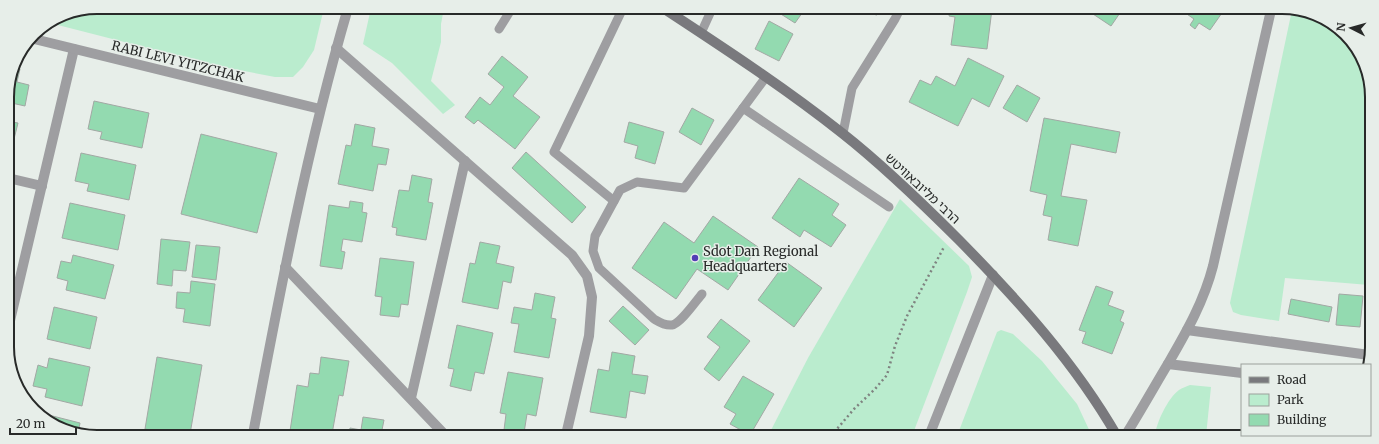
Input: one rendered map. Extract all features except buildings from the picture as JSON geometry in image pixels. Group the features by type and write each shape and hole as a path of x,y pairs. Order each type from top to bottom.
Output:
{"main road":[{"name":"הרבי מליובאוויטש","path":"672,14 766,77 843,133 901,184 993,275 1046,335 1081,379 1103,411 1114,430"}],"street":[{"path":"254,430 302,183 320,109 346,14"},
{"path":"1129,430 1168,364 1202,302 1214,266 1270,14"},
{"name":"RABI LEVI YITZCHAK","path":"37,40 320,109"},
{"path":"336,48 572,255 586,276 592,297 589,336 567,430"},
{"path":"14,304 74,49"},
{"path":"411,398 465,161"},
{"path":"14,179 42,186"},
{"path":"285,267 440,430"},
{"path":"931,430 993,275"},
{"path":"1187,330 1364,354"},
{"path":"1168,364 1241,373"}],"lane":[{"path":"499,29 508,14"},
{"path":"614,201 554,152 621,14"},
{"path":"701,34 710,14"},
{"path":"843,133 852,88 898,14"},
{"path":"702,294 678,323 672,326 665,325 654,319 599,268 593,251 596,236 620,190 637,182 684,188 766,77"},
{"path":"743,108 890,207"}],"path":[{"path":"836,430 887,375 895,346 907,316 952,233"}],"green space":[{"path":"92,14 323,14 314,50 303,67 293,77 275,77 218,66 57,25 65,20"},
{"path":"370,14 443,14 441,24 441,42 431,81 455,105 443,114 392,63 363,44"},
{"path":"1291,15 1303,17 1314,20 1331,30 1331,48 1349,48 1359,65 1362,76 1365,97 1365,285 1285,278 1279,321 1241,315 1233,312 1230,303"},
{"path":"900,199 969,266 972,277 967,292 914,430 771,430 808,358"},
{"path":"1001,330 1013,334 1042,361 1077,404 1089,430 959,430 997,332"},
{"path":"1190,385 1211,387 1207,430 1156,430 1160,418 1167,405 1175,394"}],"place":[{"name":"Sdot Dan Regional Headquarters","path":"695,258"}]}
